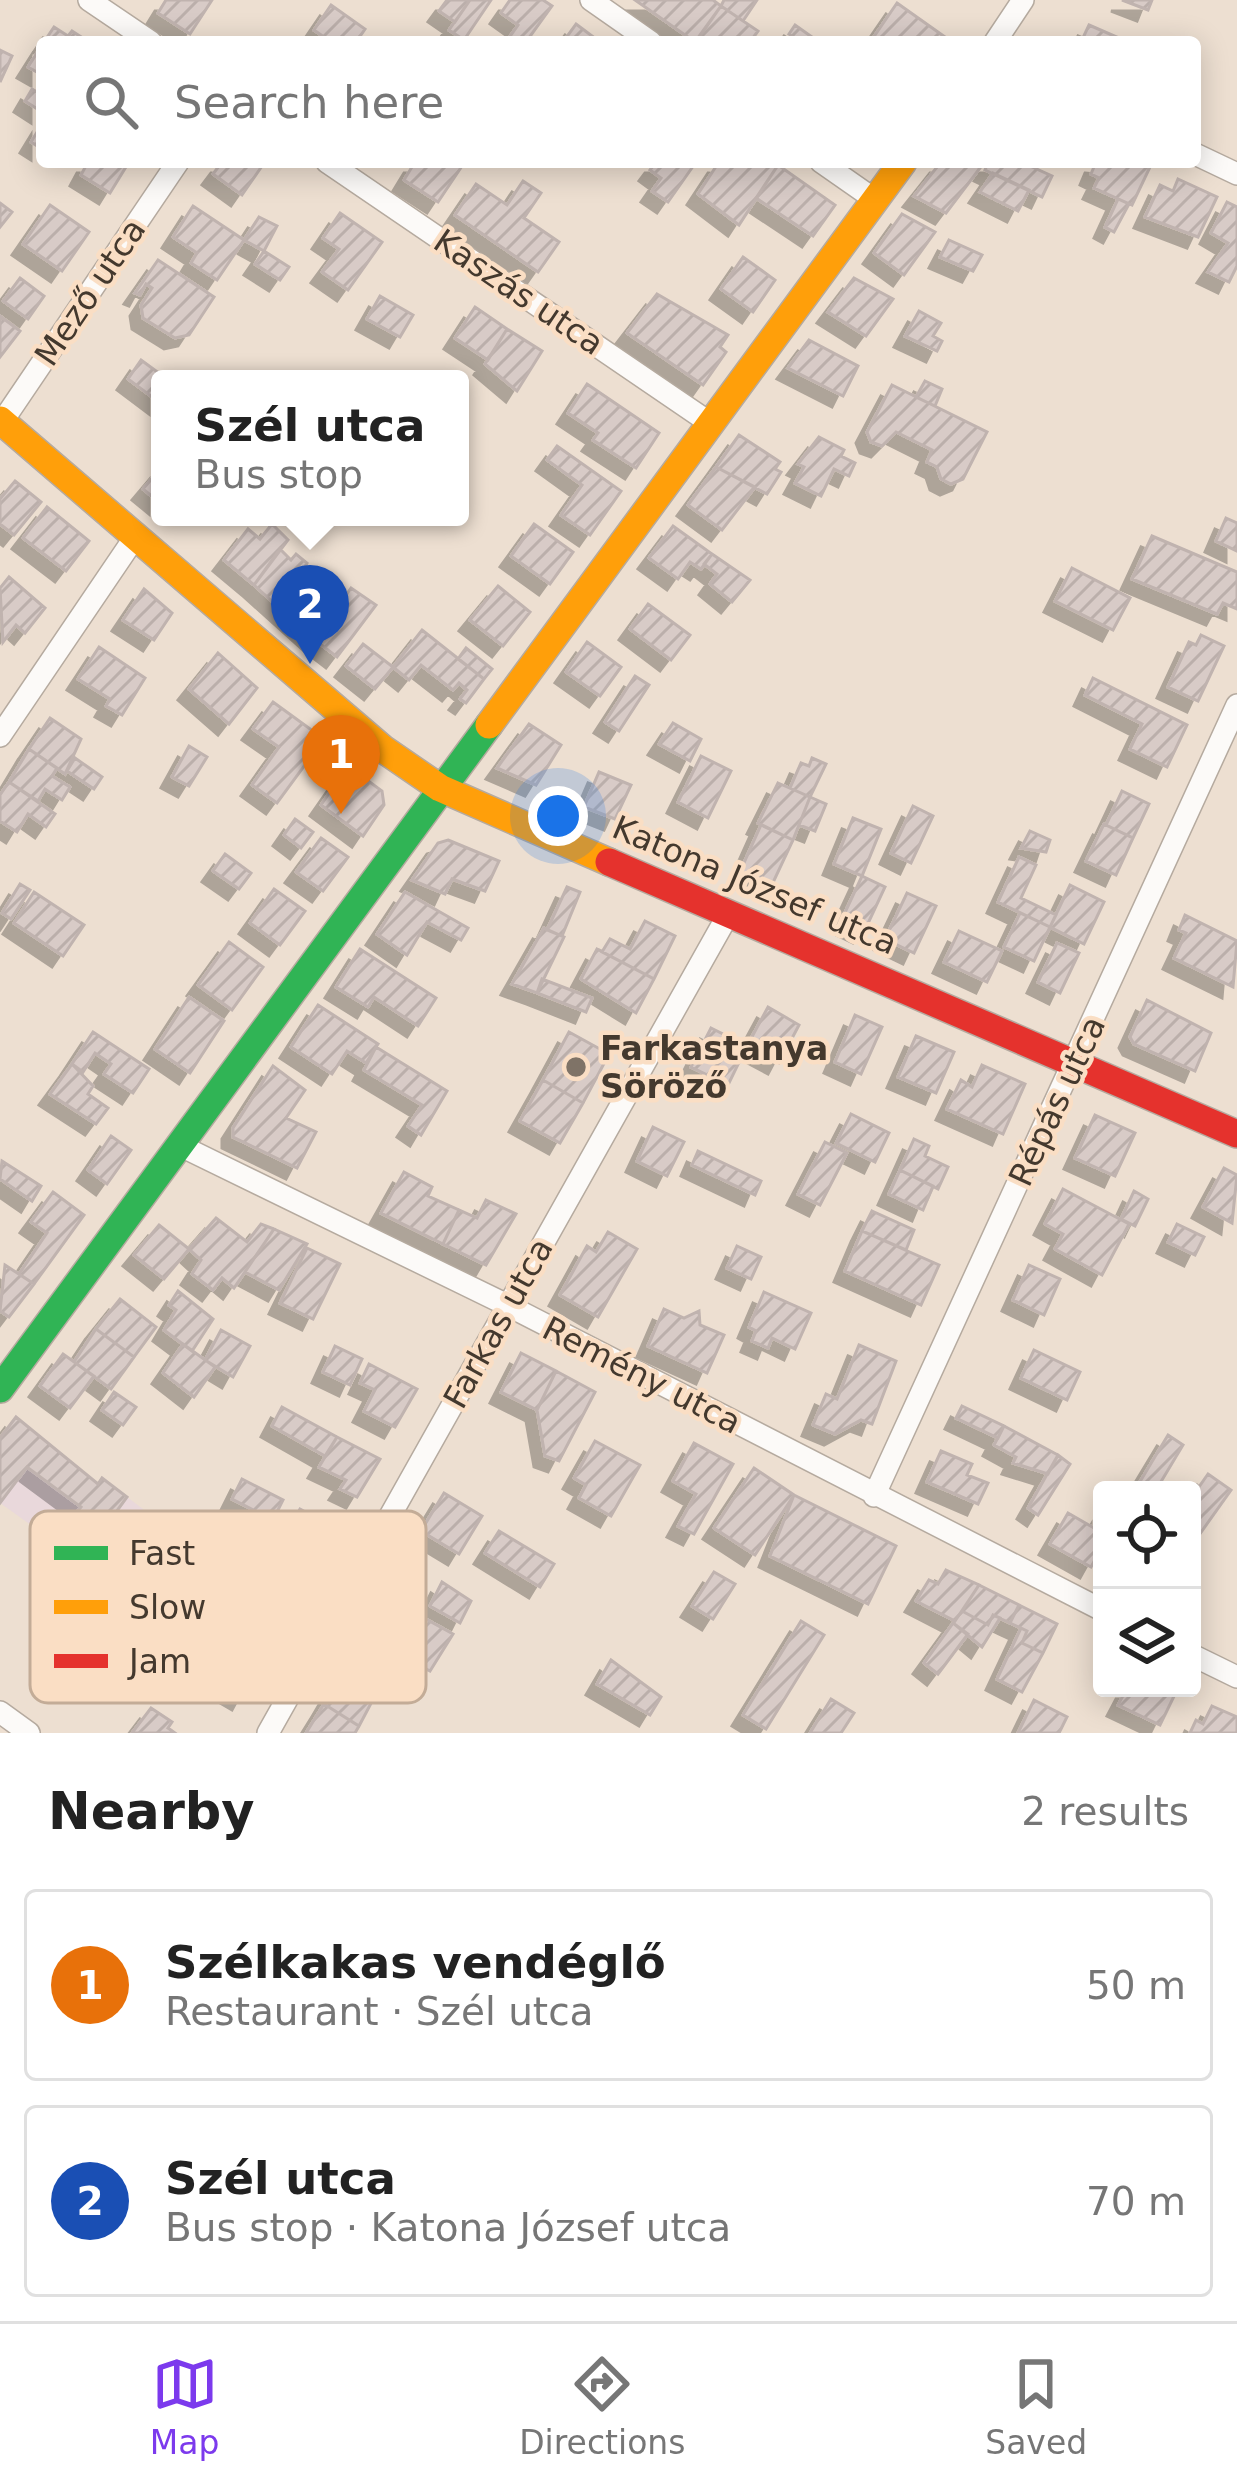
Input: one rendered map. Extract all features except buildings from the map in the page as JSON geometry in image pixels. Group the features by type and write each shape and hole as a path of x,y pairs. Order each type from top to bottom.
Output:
{"street":[{"path":"89,0 142,36"},
{"path":"591,0 642,36"},
{"path":"999,36 1024,0"},
{"path":"1201,157 1237,173"},
{"name":"Mező utca","path":"1,421 174,168"},
{"name":"Kaszás utca","path":"336,168 710,423"},
{"path":"829,168 874,200"},
{"path":"0,1389 898,168"},
{"name":"Katona József utca","path":"1,421 383,749 440,788 1237,1134"},
{"path":"0,736 135,537"},
{"name":"Répás utca","path":"874,1496 1237,705"},
{"name":"Farkas utca","path":"392,1511 729,914"},
{"name":"Remény utca","path":"178,1145 507,1305 1093,1606"},
{"path":"1201,1659 1237,1677"},
{"name":"Farkas utca","path":"268,1733 285,1703"},
{"path":"0,1712 29,1733"}],"shaded area":[{"path":"16,1417 97,1484 102,1478 146,1511 30,1511 30,1524 0,1503 0,1438"}],"traffic: fast":[{"path":"0,1389 489,725"}],"traffic: slow":[{"path":"489,725 899,168"},
{"path":"0,420 383,749 440,788 609,862"}],"traffic: jam":[{"path":"609,862 1237,1134"}],"place":[{"name":"Szél utca","path":"310,664"},
{"name":"Szélkakas vendéglő","path":"341,814"},
{"name":"Farkastanya Söröző","path":"576,1067"}]}
